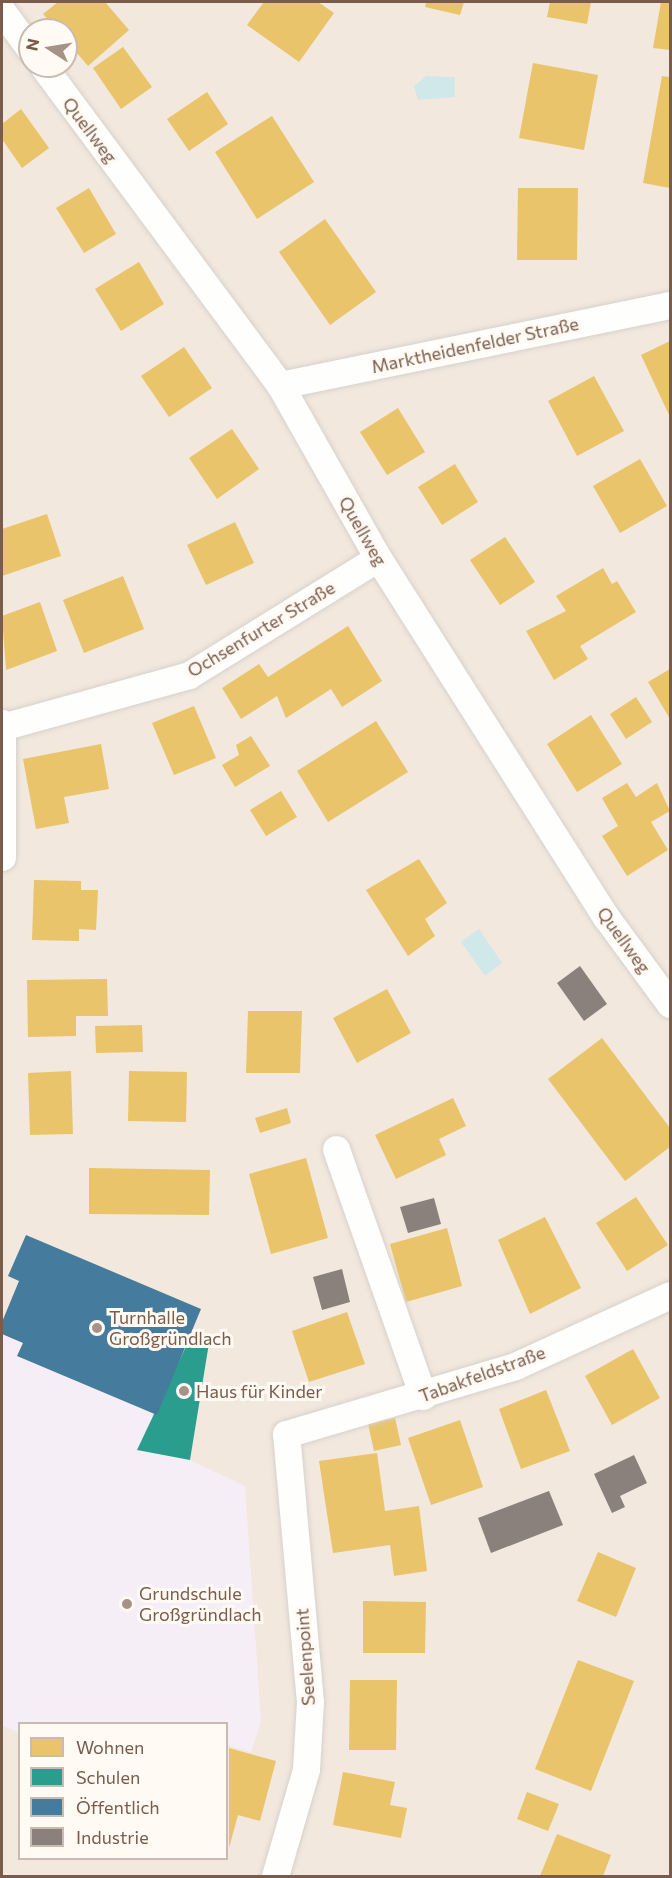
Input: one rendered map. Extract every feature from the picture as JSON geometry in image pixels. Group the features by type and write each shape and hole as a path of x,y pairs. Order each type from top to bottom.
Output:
{"street":[{"path":"2,10 18,32"},
{"name":"Quellweg","path":"52,78 280,385 378,558 606,917 670,1004"},
{"name":"Marktheidenfelder Straße","path":"280,385 670,305"},
{"name":"Ochsenfurter Straße","path":"2,725 189,675 378,558"},
{"path":"2,725 2,857"},
{"path":"336,1149 423,1396"},
{"name":"Tabakfeldstraße","path":"286,1434 423,1396 515,1366 670,1295"},
{"name":"Seelenpoint","path":"275,1876 306,1769 310,1702 286,1434"}],"shaded area":[{"path":"2,2 670,2 670,1876 2,1876"},
{"name":"Grundschule Großgründlach","path":"2,1334 23,1343 17,1355 157,1415 138,1450 190,1460 245,1486 261,1721 251,1752 228,1745 228,1722 18,1722 18,1733 2,1725"}],"water":[{"path":"426,76 455,77 455,97 418,100 414,86"},
{"path":"479,929 502,963 485,976 461,942"}],"building: Wohnen":[{"path":"58,2 105,2 129,30 88,66 78,54 78,18 46,18 43,14"},
{"path":"264,2 318,2 334,13 299,62 247,25"},
{"path":"426,2 464,2 460,15 425,7"},
{"path":"550,2 591,2 587,24 547,17"},
{"path":"661,2 670,2 670,50 653,48"},
{"path":"123,47 152,87 121,109 93,68"},
{"path":"533,63 598,75 584,150 519,138"},
{"path":"662,76 670,77 670,188 643,183"},
{"path":"207,92 228,124 189,151 167,119"},
{"path":"21,109 49,148 22,168 2,139 2,124"},
{"path":"272,116 314,182 257,219 215,152"},
{"path":"89,188 116,234 84,253 56,208"},
{"path":"518,188 578,188 577,260 517,260"},
{"path":"325,219 376,292 330,325 279,252"},
{"path":"139,262 164,304 121,331 95,289"},
{"path":"670,341 670,417 641,355"},
{"path":"184,347 212,388 169,417 141,376"},
{"path":"594,376 624,431 577,456 548,401"},
{"path":"398,408 425,452 387,475 360,432"},
{"path":"232,429 259,469 217,499 189,458"},
{"path":"640,459 667,506 620,533 593,486"},
{"path":"455,464 478,502 442,525 418,487"},
{"path":"47,514 61,556 2,576 2,529"},
{"path":"235,522 254,563 206,585 187,545"},
{"path":"505,537 535,582 500,605 470,560"},
{"path":"603,568 612,584 617,581 636,612 580,646 588,659 554,680 526,631 566,611 556,596"},
{"path":"123,576 144,629 84,653 63,600"},
{"path":"40,602 57,651 6,670 2,616"},
{"path":"348,626 382,681 342,707 331,689 286,718 277,696 241,719 222,688 259,664 268,677"},
{"path":"670,669 670,719 648,682"},
{"path":"636,697 652,722 626,739 610,714"},
{"path":"194,706 216,758 174,775 152,723"},
{"path":"591,715 622,764 577,792 547,744"},
{"path":"376,721 408,772 328,822 297,771"},
{"path":"251,736 270,766 235,787 222,765 239,755 236,745"},
{"path":"101,744 109,789 64,797 69,823 36,829 23,759"},
{"path":"627,783 636,797 657,783 670,811 651,822 668,850 627,876 602,836 618,826 602,798"},
{"path":"281,791 297,817 266,836 250,810"},
{"path":"419,859 447,903 425,919 435,936 408,956 366,890"},
{"path":"34,880 81,881 81,890 98,890 96,930 79,929 79,941 32,940"},
{"path":"107,979 108,1016 76,1016 76,1036 28,1037 27,980"},
{"path":"387,989 411,1033 357,1063 333,1018"},
{"path":"248,1011 302,1011 300,1073 246,1073"},
{"path":"142,1025 143,1052 96,1053 95,1026"},
{"path":"602,1038 670,1128 670,1147 625,1181 548,1079"},
{"path":"71,1071 73,1134 30,1135 28,1073"},
{"path":"129,1071 187,1072 186,1122 128,1121"},
{"path":"453,1098 466,1126 439,1139 446,1155 396,1179 375,1135"},
{"path":"287,1108 291,1123 260,1133 255,1118"},
{"path":"306,1158 328,1238 271,1254 249,1174"},
{"path":"89,1168 210,1170 209,1215 89,1214"},
{"path":"636,1197 668,1245 627,1271 596,1223"},
{"path":"545,1217 581,1288 530,1314 498,1240"},
{"path":"447,1228 462,1286 406,1302 390,1244"},
{"path":"347,1312 365,1364 309,1382 292,1331"},
{"path":"633,1349 660,1398 612,1425 585,1376"},
{"path":"546,1390 570,1451 521,1469 499,1409"},
{"path":"395,1418 401,1445 374,1451 368,1424"},
{"path":"460,1420 483,1487 431,1505 408,1438"},
{"path":"377,1453 385,1511 419,1506 427,1571 394,1576 390,1545 333,1553 319,1461"},
{"path":"598,1552 636,1568 616,1617 577,1601"},
{"path":"363,1601 426,1602 425,1653 363,1653"},
{"path":"578,1660 634,1681 591,1791 535,1769"},
{"path":"350,1680 397,1680 396,1750 349,1750"},
{"path":"229,1748 276,1761 260,1821 238,1815 229,1848"},
{"path":"343,1772 395,1782 390,1805 407,1808 401,1838 333,1825"},
{"path":"527,1792 559,1804 548,1831 517,1819"},
{"path":"557,1834 611,1855 603,1876 540,1876"}],"building: Schulen":[{"name":"Haus für Kinder","path":"190,1338 209,1343 190,1460 137,1450"}],"building: Öffentlich":[{"name":"Turnhalle Großgründlach","path":"26,1235 201,1309 157,1415 17,1356 23,1343 2,1334 2,1322 19,1281 8,1276"}],"building: Industrie":[{"path":"580,966 607,1004 584,1021 557,983"},
{"path":"434,1198 441,1224 408,1233 400,1207"},
{"path":"342,1269 350,1302 322,1310 313,1277"},
{"path":"634,1455 647,1483 620,1496 625,1507 612,1513 594,1474"},
{"path":"549,1491 563,1525 491,1553 478,1518"}],"place":[{"name":"Turnhalle Großgründlach","path":"97,1328"},
{"name":"Haus für Kinder","path":"184,1391"},
{"name":"Grundschule Großgründlach","path":"127,1604"}]}
